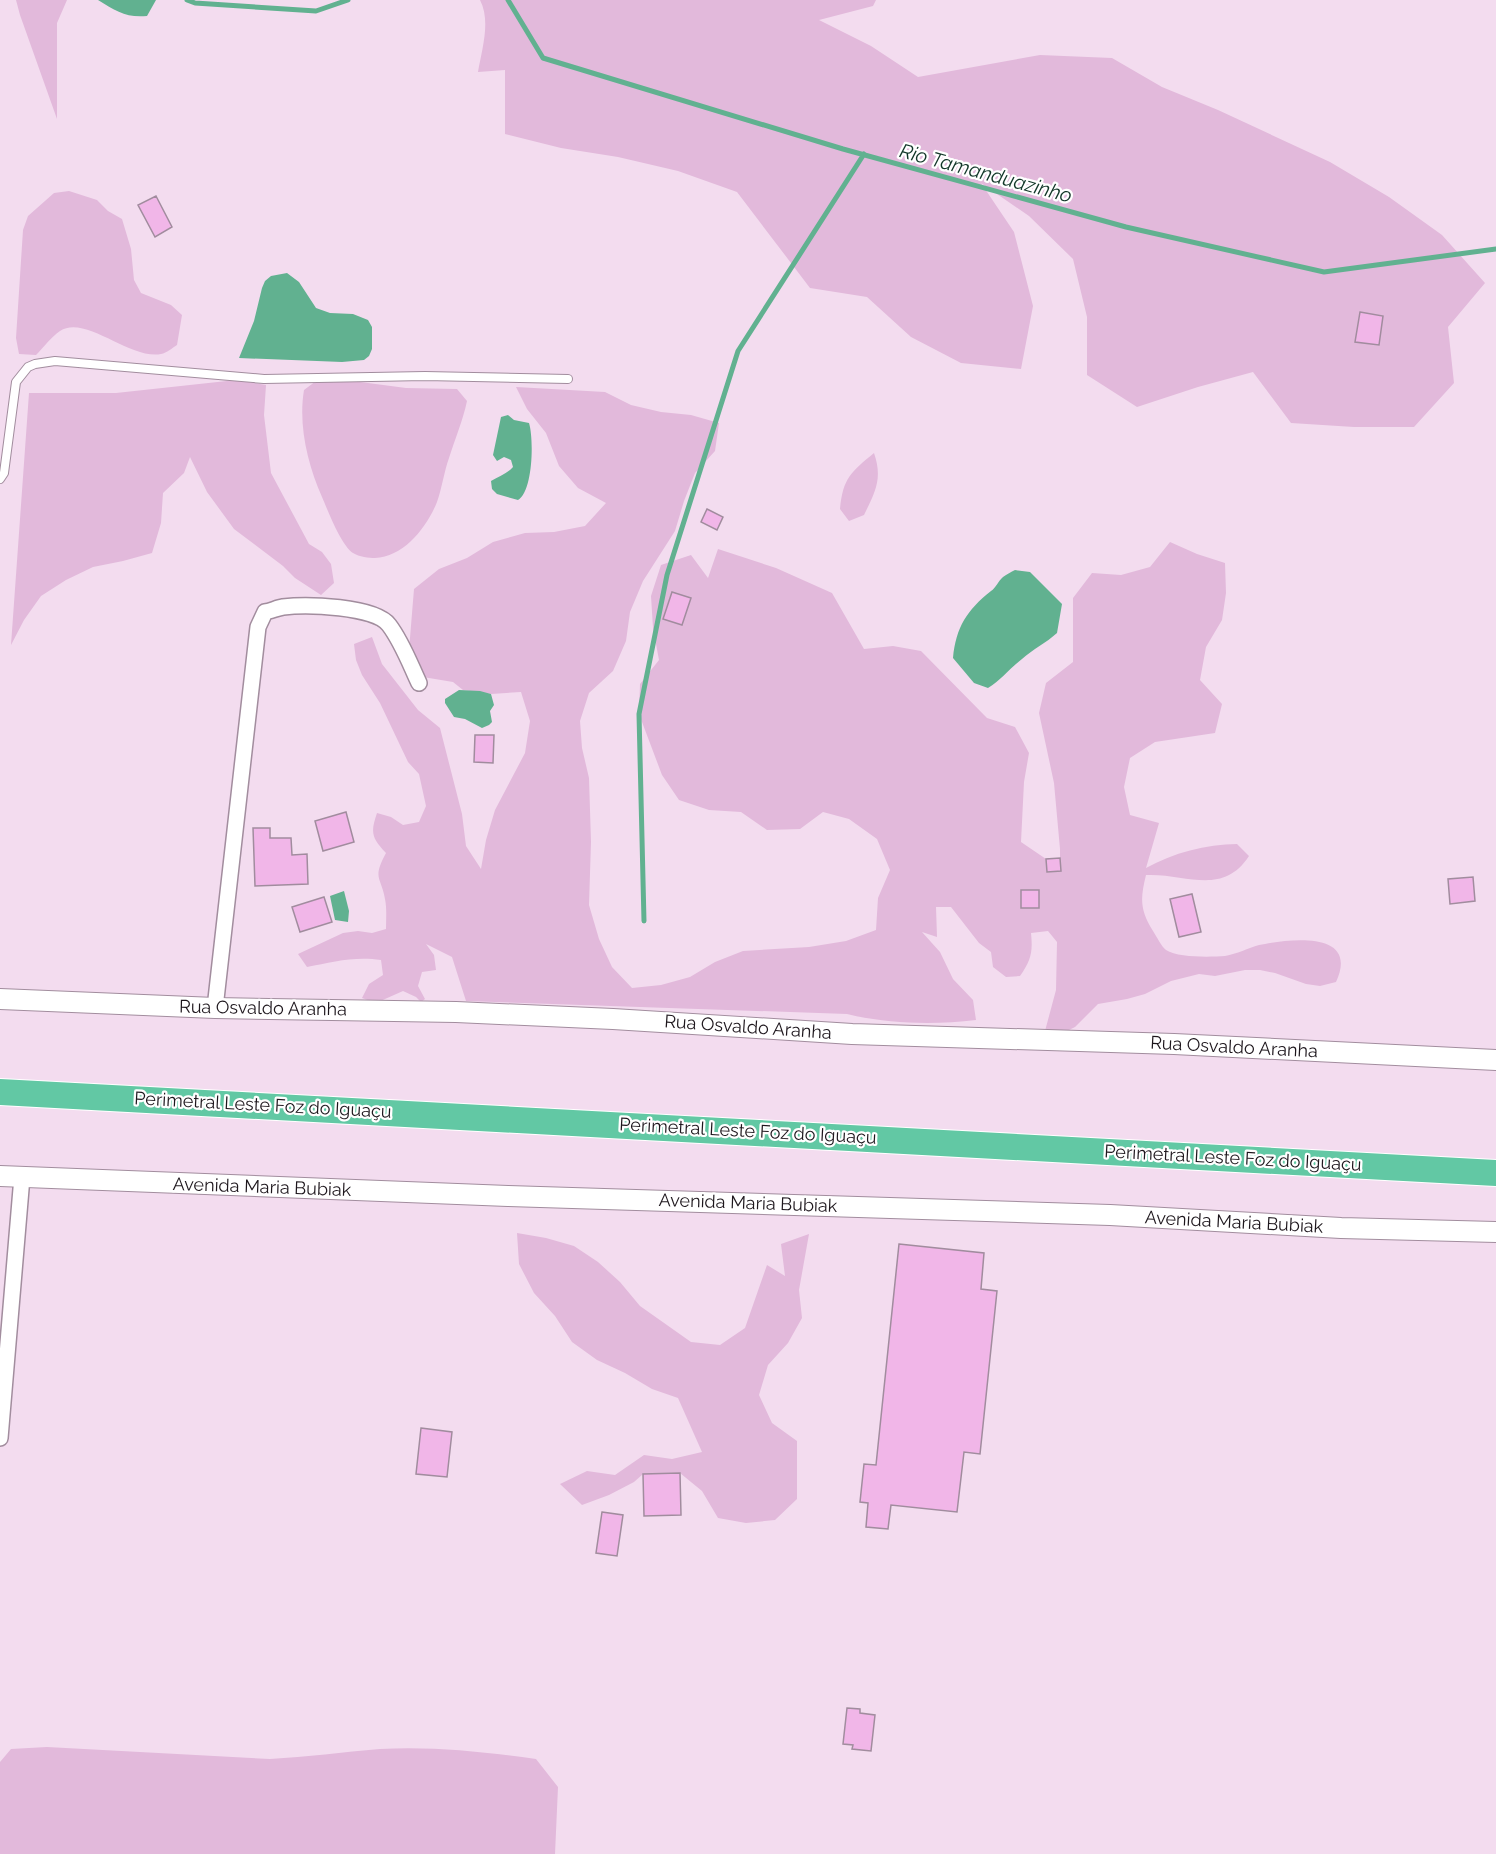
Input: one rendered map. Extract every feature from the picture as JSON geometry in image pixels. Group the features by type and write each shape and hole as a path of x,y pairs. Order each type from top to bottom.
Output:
{"highway":[{"name":"Perimetral Leste Foz do Iguaçu","path":"0,1092 1496,1173"}],"street":[{"path":"215,1008 258,627 265,612 282,607 327,607 367,612 379,617 389,624 419,683"},
{"name":"Rua Osvaldo Aranha","path":"0,999 215,1008 456,1012 852,1034 1174,1044 1496,1060"},
{"name":"Avenida Maria Bubiak","path":"0,1176 508,1196 1098,1215 1341,1228 1496,1232"},
{"path":"0,1438 1,1400 22,1177"}],"lane":[{"path":"0,479 4,473 16,382 28,367 35,364 55,361 264,379 425,376 568,379"}],"shaded area":[{"path":"16,0 67,0 57,23 57,119 20,15"},
{"path":"98,0 156,0 147,16 133,16 121,13"},
{"path":"480,0 876,0 873,6 819,20 871,46 918,77 1040,55 1112,58 1162,87 1218,110 1330,162 1389,197 1442,235 1485,283 1448,327 1454,383 1414,427 1354,427 1291,423 1253,372 1137,407 1087,375 1087,317 1073,259 1029,216 981,183 1014,232 1033,306 1021,369 961,363 911,337 867,297 810,288 737,192 678,171 618,157 561,148 505,134 505,70 478,72 485,26"},
{"path":"69,191 97,200 108,211 122,219 131,249 134,280 141,293 171,305 182,315 177,345 167,352 149,354 136,351 95,332 70,327 57,333 36,355 19,354 16,338 23,230 28,216 54,193"},
{"path":"287,273 299,282 316,308 330,313 353,314 368,320 372,327 372,349 369,356 364,360 342,362 239,358 254,321 265,281 271,276"},
{"path":"236,380 266,385 264,415 271,473 309,544 322,552 331,564 334,583 321,595 295,578 283,566 234,529 207,492 190,457 184,473 163,493 161,523 152,553 93,567 41,596 24,620 11,645 29,393 116,393"},
{"path":"345,380 406,388 457,389 467,401 433,512 413,539 396,552 386,556 364,557 348,549 331,519 309,459 303,431 304,390 316,381"},
{"path":"516,387 605,392 631,405 661,412 691,415 719,423 715,451 695,473 675,531 643,581 630,612 626,641 613,671 589,693 580,721 582,748 589,778 591,842 589,905 599,939 612,967 632,988 661,985 690,977 715,962 743,951 809,947 846,941 876,930 878,898 890,870 877,839 849,819 823,812 800,829 767,830 741,812 709,810 679,800 662,775 639,714 640,684 659,660 653,628 651,596 661,565 691,555 708,578 718,549 776,568 832,593 864,649 893,646 921,651 987,718 1015,727 1029,753 1024,782 1021,842 1046,859 1060,858 1060,849 1054,783 1039,713 1046,683 1073,662 1073,598 1092,573 1121,575 1150,567 1170,542 1225,563 1226,593 1222,620 1206,647 1200,680 1222,704 1215,733 1155,742 1130,758 1124,787 1130,815 1159,823 1146,868 1178,854 1214,846 1237,844 1249,856 1238,869 1215,880 1146,875 1142,898 1143,910 1161,944 1171,953 1225,956 1259,945 1303,940 1330,946 1338,953 1341,965 1336,982 1320,986 1306,984 1260,970 1245,970 1215,976 1199,974 1171,981 1145,994 1098,1004 1075,1027 1061,1034 1045,1031 1056,990 1057,942 1048,931 1031,933 1032,945 1027,965 1020,976 1006,977 993,967 991,952 979,943 951,907 936,907 937,937 922,932 940,952 953,979 973,1000 976,1020 911,1023 847,1014 466,1001 452,957 426,944 434,955 436,970 422,972 418,986 425,999 421,1002 403,991 376,1003 362,998 369,984 383,975 381,960 353,959 307,967 298,954 343,933 358,931 372,933 386,929 386,903 378,873 386,853 374,835 373,826 377,813 391,817 403,825 419,822 426,806 419,774 408,762 380,703 362,675 356,660 354,644 372,637 382,664 418,710 440,728 462,814 466,846 481,869 486,840 495,810 525,753 530,721 521,692 491,694 463,690 453,682 423,677 409,650 414,589 439,569 467,558 493,542 525,533 554,532 585,526 606,503 578,488 559,466 546,433 527,409"},
{"path":"508,415 514,420 529,423 531,431 532,452 529,476 523,495 518,500 497,494 492,489 491,481 513,467 511,460 504,457 497,461 493,455 501,417"},
{"path":"874,453 878,478 874,492 864,515 849,521 840,509 843,490 859,465"},
{"path":"1015,570 1030,572 1062,604 1057,633 1026,655 988,688 974,683 953,658 957,637 964,620 975,605 1003,577"},
{"path":"459,690 491,694 494,705 490,711 492,722 489,725 482,728 465,719 454,717 445,699"},
{"path":"344,891 349,911 348,922 335,920 330,896"},
{"path":"517,1233 574,1246 598,1262 620,1282 640,1306 691,1342 720,1345 745,1328 767,1265 785,1276 781,1244 809,1234 799,1290 802,1318 788,1343 768,1365 759,1395 772,1423 797,1441 797,1499 775,1520 746,1523 718,1518 702,1491 680,1473 643,1474 634,1482 609,1495 582,1505 560,1484 587,1471 615,1475 644,1455 672,1459 702,1452 678,1398 652,1389 597,1360 572,1342 555,1316 534,1293 519,1264"},
{"path":"47,1747 270,1759 380,1749 419,1748 536,1759 558,1787 555,1854 0,1854 0,1762 11,1749"}],"building":[{"path":"156,196 172,227 155,237 138,205"},
{"path":"1360,312 1383,316 1379,345 1355,342"},
{"path":"707,509 723,517 717,530 701,522"},
{"path":"672,592 691,598 682,625 663,619"},
{"path":"475,735 494,735 493,763 474,762"},
{"path":"346,812 354,842 323,851 315,821"},
{"path":"253,828 270,828 270,838 291,838 292,855 307,854 308,884 255,886"},
{"path":"1060,858 1061,871 1047,872 1046,859"},
{"path":"1473,877 1475,901 1450,904 1448,879"},
{"path":"1021,890 1039,890 1039,908 1021,908"},
{"path":"1192,894 1201,932 1179,937 1170,899"},
{"path":"324,897 332,922 300,932 292,907"},
{"path":"899,1244 984,1253 981,1289 997,1291 980,1454 964,1452 957,1512 891,1505 888,1529 866,1527 868,1503 860,1502 864,1464 876,1465"},
{"path":"421,1428 452,1432 447,1477 416,1474"},
{"path":"680,1473 681,1515 644,1516 643,1474"},
{"path":"602,1512 623,1515 617,1556 596,1553"},
{"path":"847,1708 860,1709 860,1713 875,1715 871,1751 852,1749 853,1745 843,1744"}],"waterway":[{"name":"Rio Tamanduazinho","path":"187,0 195,3 316,11 348,0"},
{"name":"Rio Tamanduazinho","path":"508,0 543,58 843,149 1126,227 1324,272 1496,249"},
{"path":"644,921 639,714 667,575 738,351 864,154"}]}
